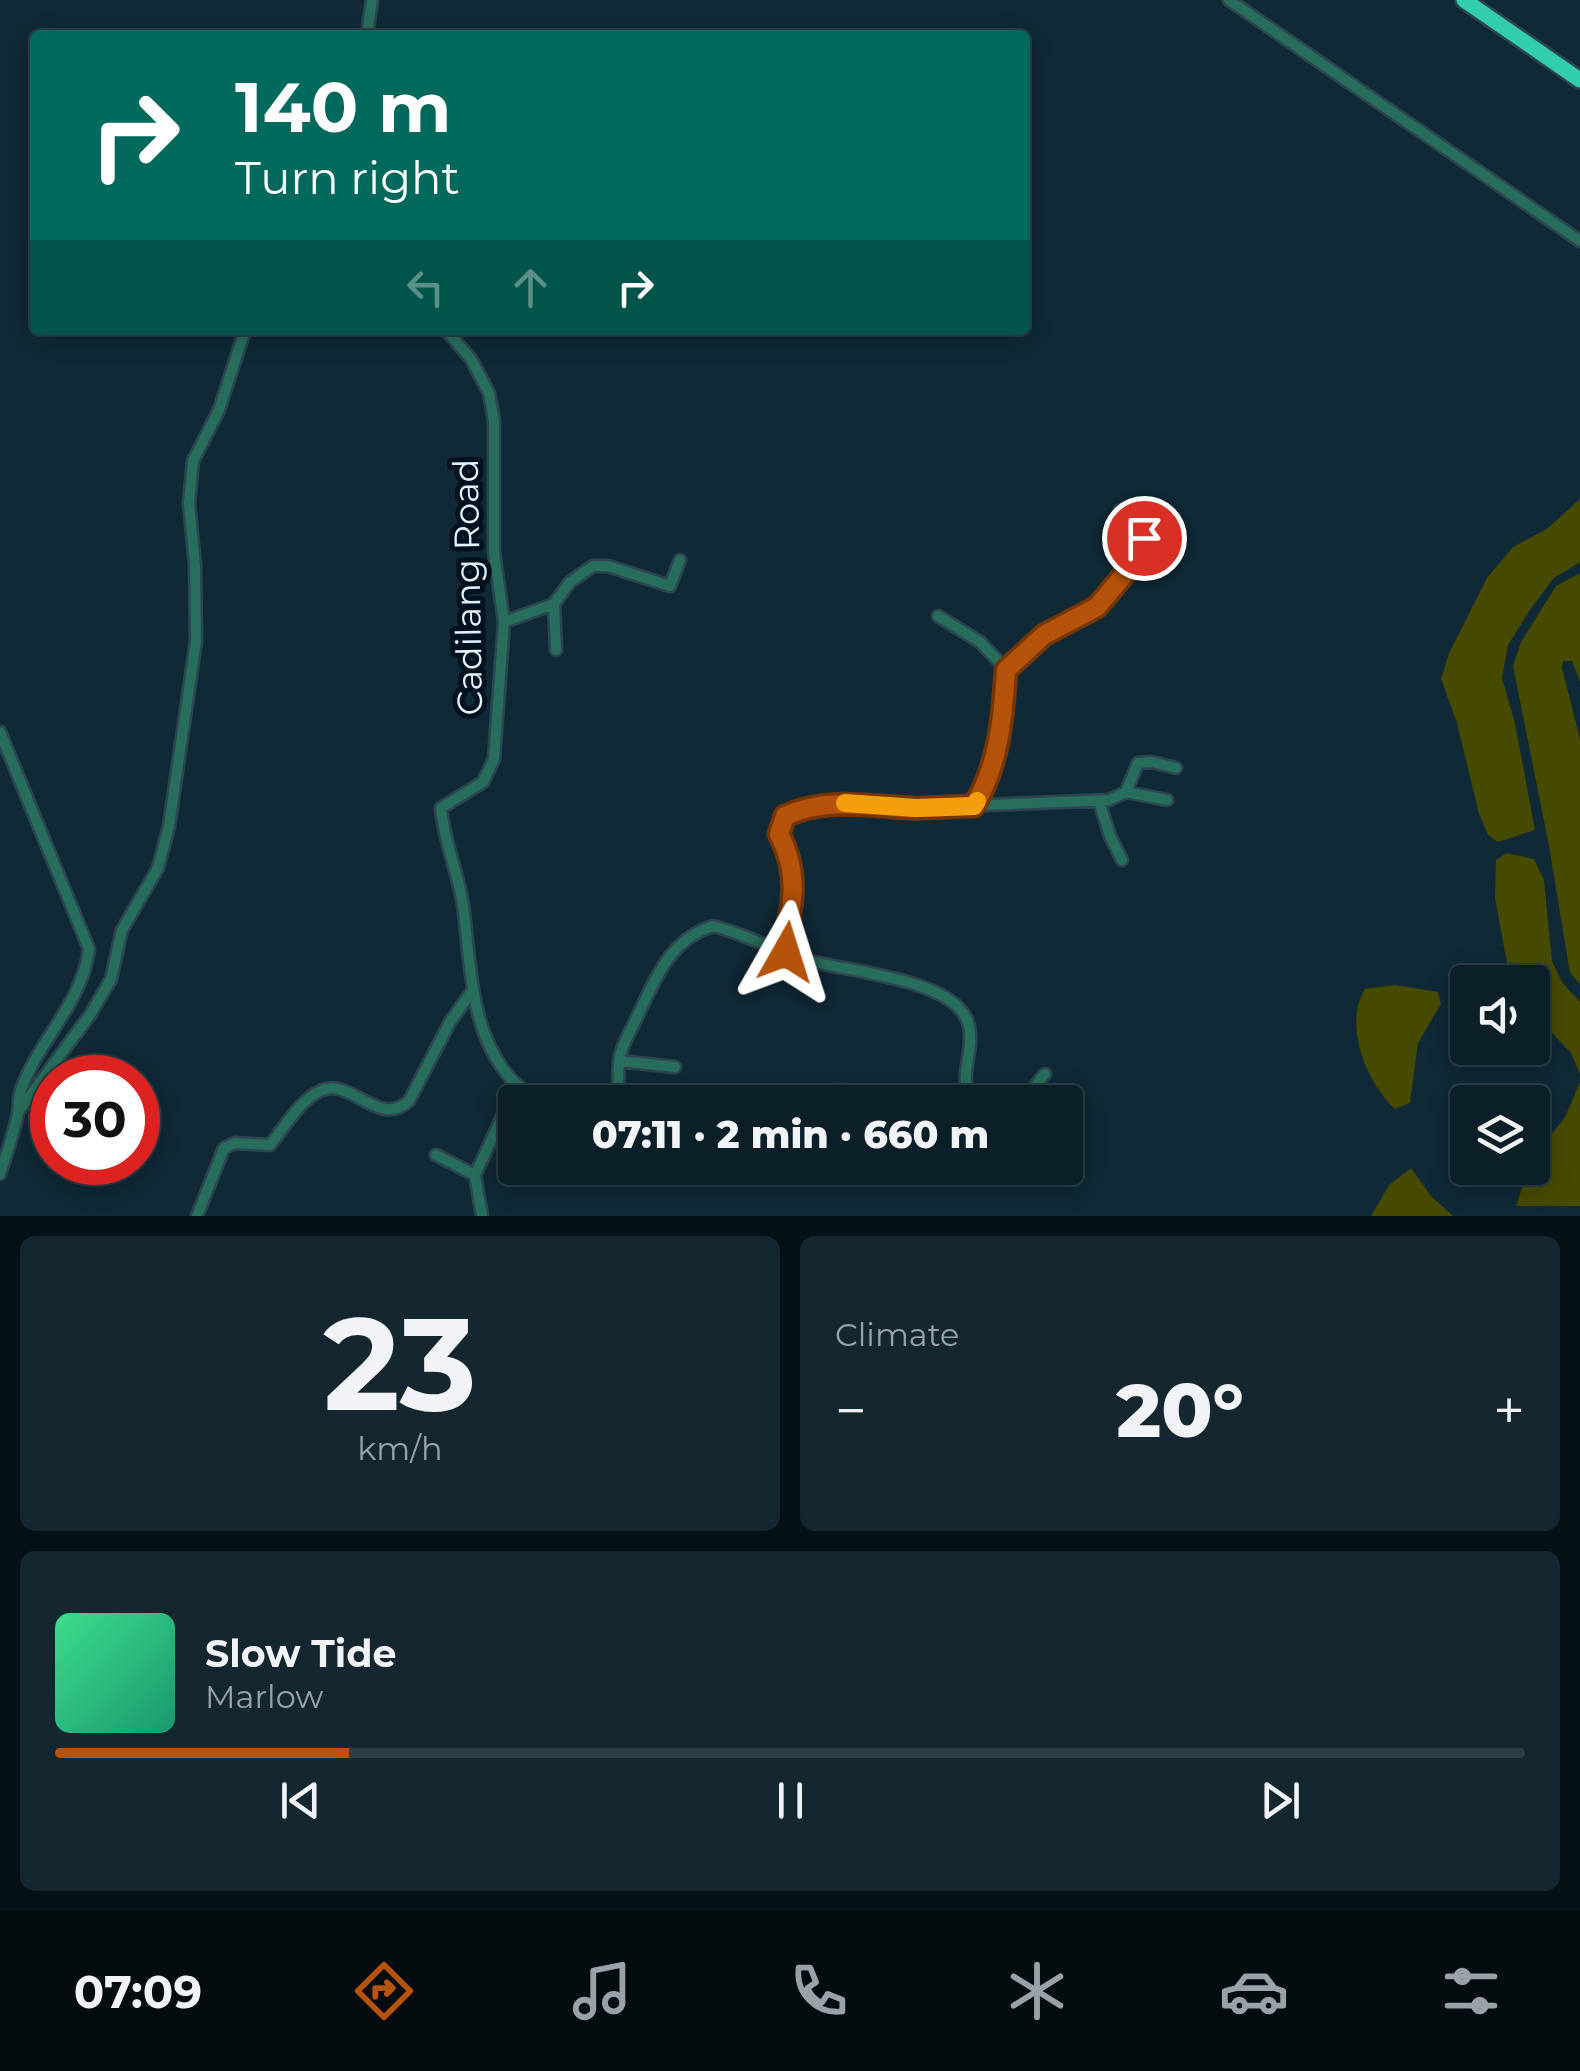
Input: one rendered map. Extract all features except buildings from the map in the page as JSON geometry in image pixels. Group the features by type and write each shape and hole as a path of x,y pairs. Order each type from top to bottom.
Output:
{"highway":[{"path":"1464,0 1580,80"}],"street":[{"path":"368,30 372,0"},
{"path":"1228,0 1580,241"},
{"path":"18,1112 90,1015 111,979 122,930 158,868 196,641 189,503 192,460 219,410 243,335"},
{"name":"Cadilang Road","path":"450,335 471,359 488,393 494,421 494,552 504,622 494,759 483,782 441,808 463,909 472,991 494,1056 517,1085"},
{"path":"974,806 985,788 996,754 1006,670 1044,635 1097,607 1145,546 1137,526 1120,510"},
{"path":"504,622 554,604 570,582 593,566 608,566 670,586 680,560"},
{"path":"554,604 556,650"},
{"path":"938,616 980,642 1006,670"},
{"path":"0,732 88,948 86,973 72,1003 36,1056 19,1094 18,1112 0,1174"},
{"path":"780,948 789,925 794,881 790,855 779,834 785,816 842,802 916,808 1099,801 1118,798 1126,792 1138,763 1176,768"},
{"path":"1126,792 1167,800"},
{"path":"1099,801 1122,860"},
{"path":"618,1085 624,1044 661,966 679,945 713,926 802,958 912,984 960,1008 968,1022 971,1057 964,1080 976,1094 1016,1099 1026,1096 1045,1074"},
{"path":"197,1216 224,1148 234,1143 270,1145 311,1096 323,1089 339,1088 376,1108 402,1108 410,1101 450,1022 472,991"},
{"path":"619,1061 676,1067"},
{"path":"482,1216 475,1175 498,1126"},
{"path":"436,1156 475,1175"}],"shaded area":[{"path":"1580,499 1580,562 1554,578 1508,645 1502,678 1515,723 1535,830 1498,842 1488,835 1479,814 1457,723 1441,679 1449,653 1487,578 1513,547 1548,528"},
{"path":"1580,573 1580,682 1572,661 1563,661 1562,668 1580,739 1580,984 1570,973 1513,666 1521,642 1556,586"},
{"path":"1507,853 1534,859 1544,880 1552,961 1562,982 1580,1002 1580,1074 1571,1053 1550,1031 1550,965 1507,965 1495,898 1496,860"},
{"path":"1395,985 1438,992 1441,1004 1418,1043 1410,1103 1395,1109 1367,1069 1356,1019 1365,989"},
{"path":"1580,1082 1580,1206 1516,1206 1523,1185 1550,1185 1550,1136 1565,1117"},
{"path":"1411,1168 1431,1196 1453,1216 1371,1216 1389,1185"}],"slow traffic":[{"path":"845,803 916,808 974,806 977,801"}],"route":[{"path":"786,952 780,948 789,925 794,881 790,855 779,834 785,816 842,802 916,808 974,806 985,788 996,754 1006,670 1044,635 1097,607 1138,558 1145,546 1144,538"}]}
